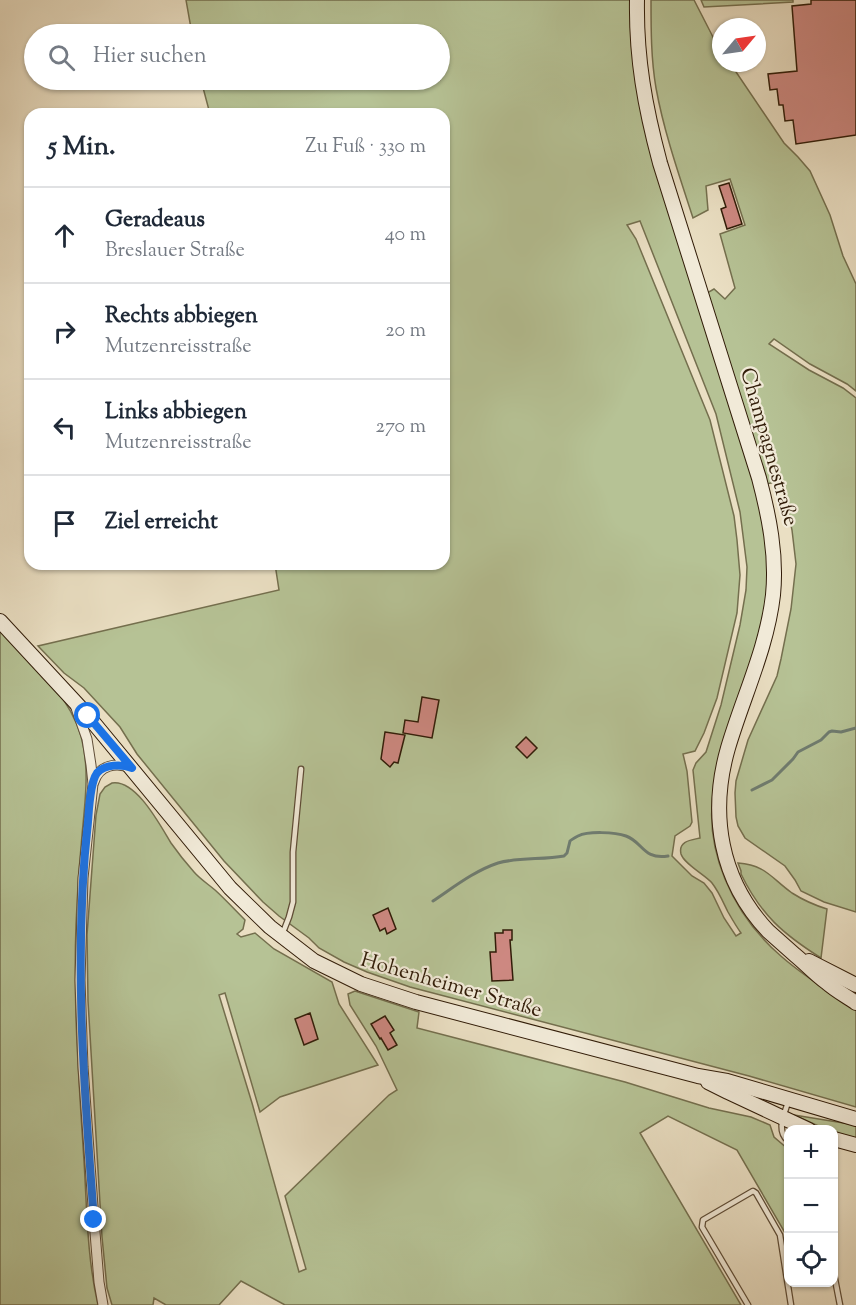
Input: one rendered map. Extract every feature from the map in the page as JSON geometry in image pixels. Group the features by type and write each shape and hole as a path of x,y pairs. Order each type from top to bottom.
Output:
{"main road":[{"name":"Champagnestraße","path":"637,0 639,52 647,114 759,478 768,516 775,563 773,596 767,629 728,749 722,776 719,800 725,854 745,900 760,922 828,984 856,1003"},
{"name":"Hohenheimer Straße","path":"0,621 70,696 230,888 258,916 308,957 360,984 396,996 698,1076 727,1081 856,1119"},
{"name":"Champagnestraße","path":"796,955 856,985"},
{"name":"Hohenheimer Straße","path":"698,1076 799,1125"},
{"path":"838,1140 856,1145"}],"street":[{"path":"70,696 85,732 92,765 93,784 83,878 80,980 83,1067 94,1231 103,1305"},
{"path":"93,784 97,773 104,768 115,766 132,768"}],"lane":[{"path":"282,936 293,902 293,852 301,769"},
{"path":"784,1136 781,1132 789,1099"},
{"path":"748,1305 701,1223 753,1191 780,1235 791,1305"},
{"path":"837,1287 840,1305"}],"green space":[{"path":"186,0 631,0 632,45 753,478 766,542 768,581 761,625 715,783 712,807 717,856 736,901 764,940 818,985 856,1010 856,1107 749,1076 410,987 367,972 319,948 263,902 224,861 137,754 120,727 84,688 64,673 38,646 279,590 276,570 450,570 450,108 208,108 204,90 450,90 450,24 190,24","holes":["640,221 716,414 740,512 747,567 740,625 721,705 706,752 693,770 700,838 681,846 681,854 686,862 709,880 717,890 741,933 736,936 712,893 704,883 692,876 672,856 675,836 690,826 692,822 683,754 695,751 704,733 717,698 737,613 740,575 734,516 710,420 636,239 627,225"]},
{"path":"651,0 694,0 712,35 712,72 736,72 784,143 810,171 830,215 843,256 856,284 856,391 810,364 774,339 769,344 856,398 856,912 824,902 801,891 785,866 745,838 738,826 736,781 748,740 777,676 791,609 796,564 782,481 766,484 707,293 714,289 725,299 735,288 720,234 745,225 730,179 706,186 708,210 693,218 659,104 651,33"},
{"path":"701,0 793,0 793,2 704,7"},
{"path":"0,628 58,692 75,721 84,748 86,785 76,914 76,1014 88,1233 98,1305 0,1305"},
{"path":"112,783 121,784 138,795 191,869 245,920 243,929 237,934 241,937 255,933 274,949 332,982 339,1004 378,1065 280,1097 260,1112 225,993 219,995 299,1272 306,1269 285,1196 389,1095 397,1090 376,1046 350,1005 348,994 355,991 419,1012 417,1028 625,1082 709,1108 751,1117 770,1125 774,1137 784,1146 784,1231 737,1150 668,1116 640,1133 741,1305 285,1305 241,1281 219,1305 166,1305 154,1298 153,1305 112,1305 107,1288 102,1237 88,1001 87,935 96,815 100,794"},
{"path":"738,863 762,869 796,896 827,909 821,958 784,932 765,912 741,874"},
{"path":"794,1115 856,1125 856,1140 838,1134 838,1125 816,1125"}],"building":[{"path":"811,0 856,0 856,135 796,144 793,120 785,121 783,105 779,105 777,89 770,90 768,74 797,71 792,6 811,4"},
{"path":"729,183 742,224 727,229 721,209 726,207 719,186"},
{"path":"422,697 439,700 432,738 403,733 405,720 418,722"},
{"path":"385,732 405,735 398,763 394,762 390,767 381,759"},
{"path":"526,737 537,748 527,758 516,747"},
{"path":"388,908 396,929 387,934 385,928 380,931 373,915"},
{"path":"503,930 512,930 512,940 510,940 513,980 492,981 490,952 496,952 495,933 503,933"},
{"path":"310,1013 318,1039 304,1045 295,1019"},
{"path":"385,1016 394,1030 390,1033 397,1045 388,1050 371,1024"}],"waterway":[{"path":"752,790 772,780 798,752 821,740 829,732 856,728"},
{"path":"433,901 489,866 514,860 564,856 570,841 582,834 602,833 626,836 648,853 660,857 668,856"}],"route":[{"path":"88,716 132,768 111,766 102,769 95,776 90,803 83,878 80,945 81,1021 94,1220"}]}
